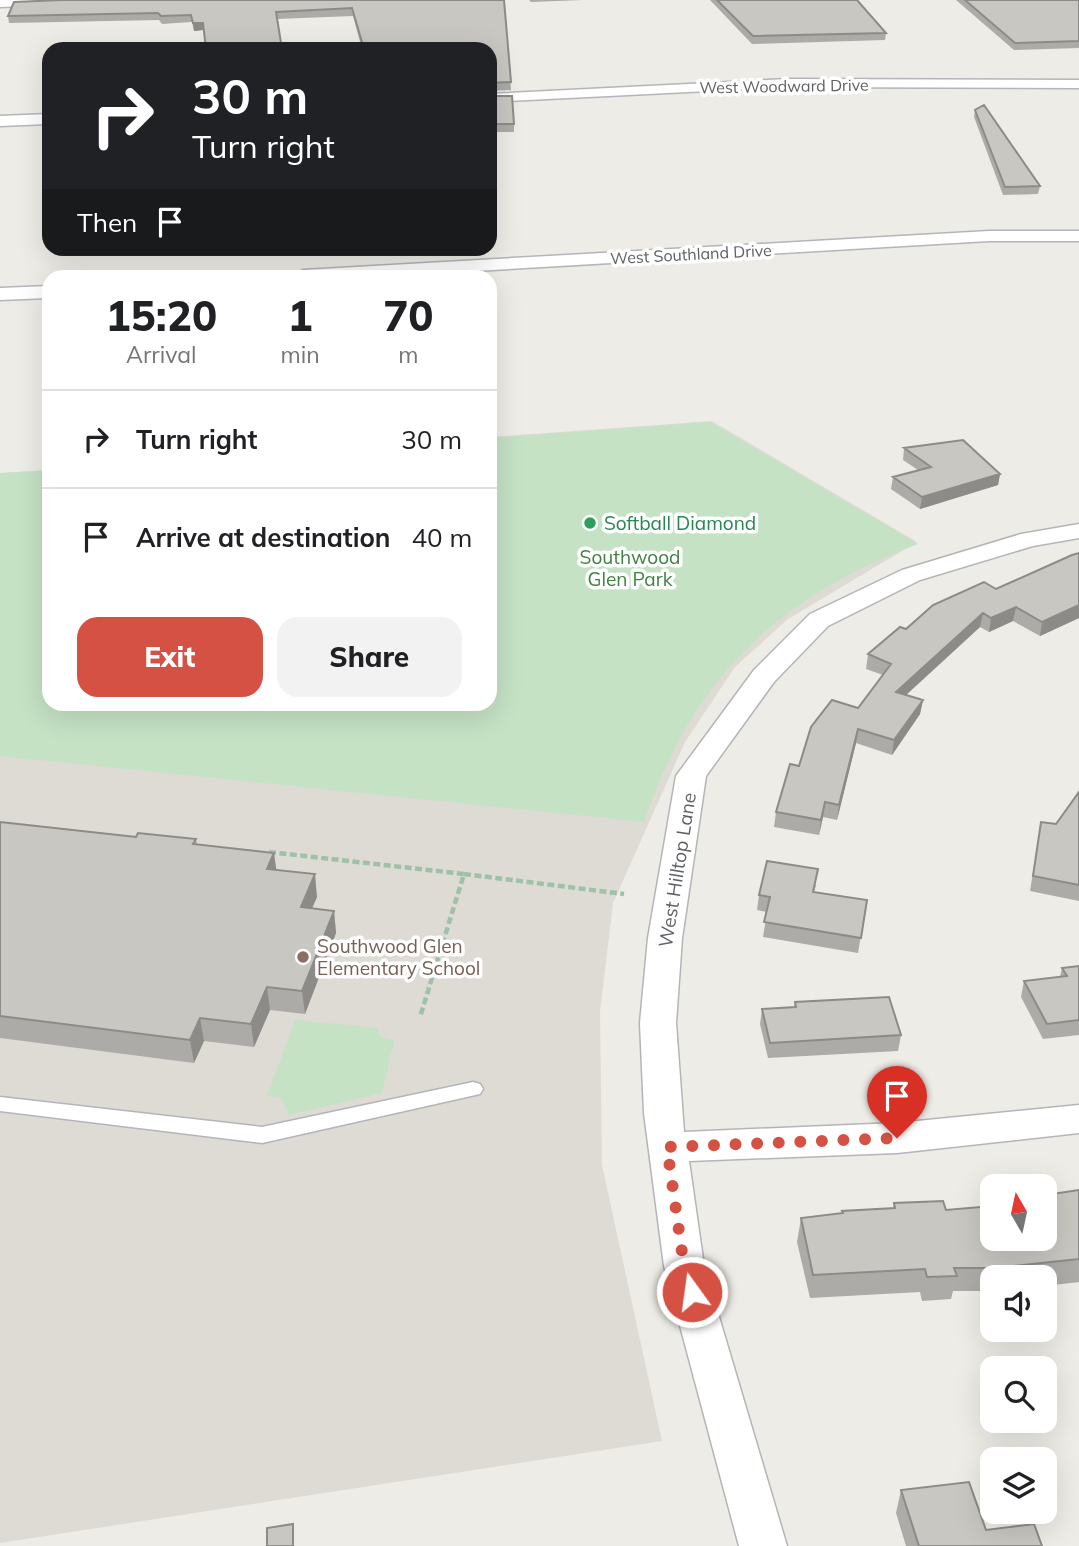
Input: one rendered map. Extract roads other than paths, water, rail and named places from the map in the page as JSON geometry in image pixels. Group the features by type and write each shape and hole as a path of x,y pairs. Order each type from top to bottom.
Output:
{"street":[{"path":"0,3 72,0"},
{"name":"West Woodward Drive","path":"497,98 787,83 1079,84"},
{"path":"0,121 42,119"},
{"name":"West Southland Drive","path":"406,270 989,236 1079,236"},
{"path":"0,295 42,292"},
{"name":"West Hilltop Lane","path":"763,1546 684,1266 667,1147 658,1023 665,938 691,776 764,676 819,620 911,575 1030,539 1079,531"},
{"path":"667,1147 897,1138 1079,1119"}],"lane":[{"path":"0,1104 262,1135 473,1089"}],"place":[{"name":"Softball Diamond","path":"590,523"},
{"name":"Southwood Glen Elementary School","path":"303,957"}],"park label":[{"name":"Southwood Glen Park","path":"630,568"}]}
